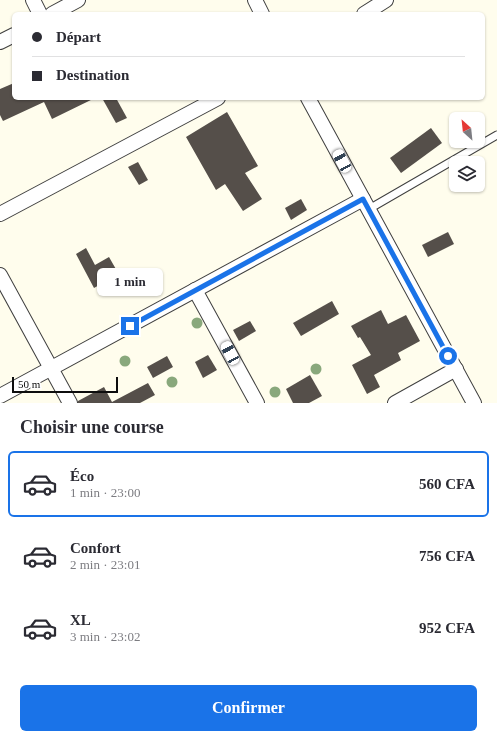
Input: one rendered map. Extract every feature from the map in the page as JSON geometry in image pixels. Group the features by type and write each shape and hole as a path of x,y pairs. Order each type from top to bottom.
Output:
{"street":[{"path":"33,0 39,12"},
{"path":"56,12 78,0"},
{"path":"255,0 261,12"},
{"path":"367,12 386,0"},
{"path":"0,42 12,36"},
{"path":"0,214 214,100"},
{"path":"309,100 474,403"},
{"path":"0,396 195,290 366,204"},
{"path":"0,275 70,403"},
{"path":"195,290 257,403"},
{"path":"395,403 456,369"}],"lane":[{"path":"366,204 497,135"}],"building":[{"path":"12,84 12,100 91,100 52,119 44,102 3,121 0,115 0,89"},
{"path":"103,100 117,100 127,118 116,123"},
{"path":"227,112 258,166 245,173 262,199 243,211 225,184 216,190 186,137"},
{"path":"431,128 442,143 401,173 390,158"},
{"path":"138,162 148,180 139,185 128,167"},
{"path":"301,199 307,210 291,220 285,208"},
{"path":"448,232 454,244 428,257 422,245"},
{"path":"86,248 95,265 109,257 121,278 103,288 101,284 94,288 76,254"},
{"path":"332,301 339,314 301,336 293,323"},
{"path":"381,310 388,324 406,315 420,341 398,353 401,360 374,375 380,387 367,394 352,365 371,355 351,326"},
{"path":"250,321 256,331 239,341 233,330"},
{"path":"208,355 217,370 203,378 195,362"},
{"path":"167,356 173,367 153,378 147,367"},
{"path":"310,375 322,396 309,403 293,403 286,389"},
{"path":"148,383 155,395 140,403 78,403 78,401 104,387 112,402"}],"route":[{"path":"130,326 363,199 448,356"}]}
